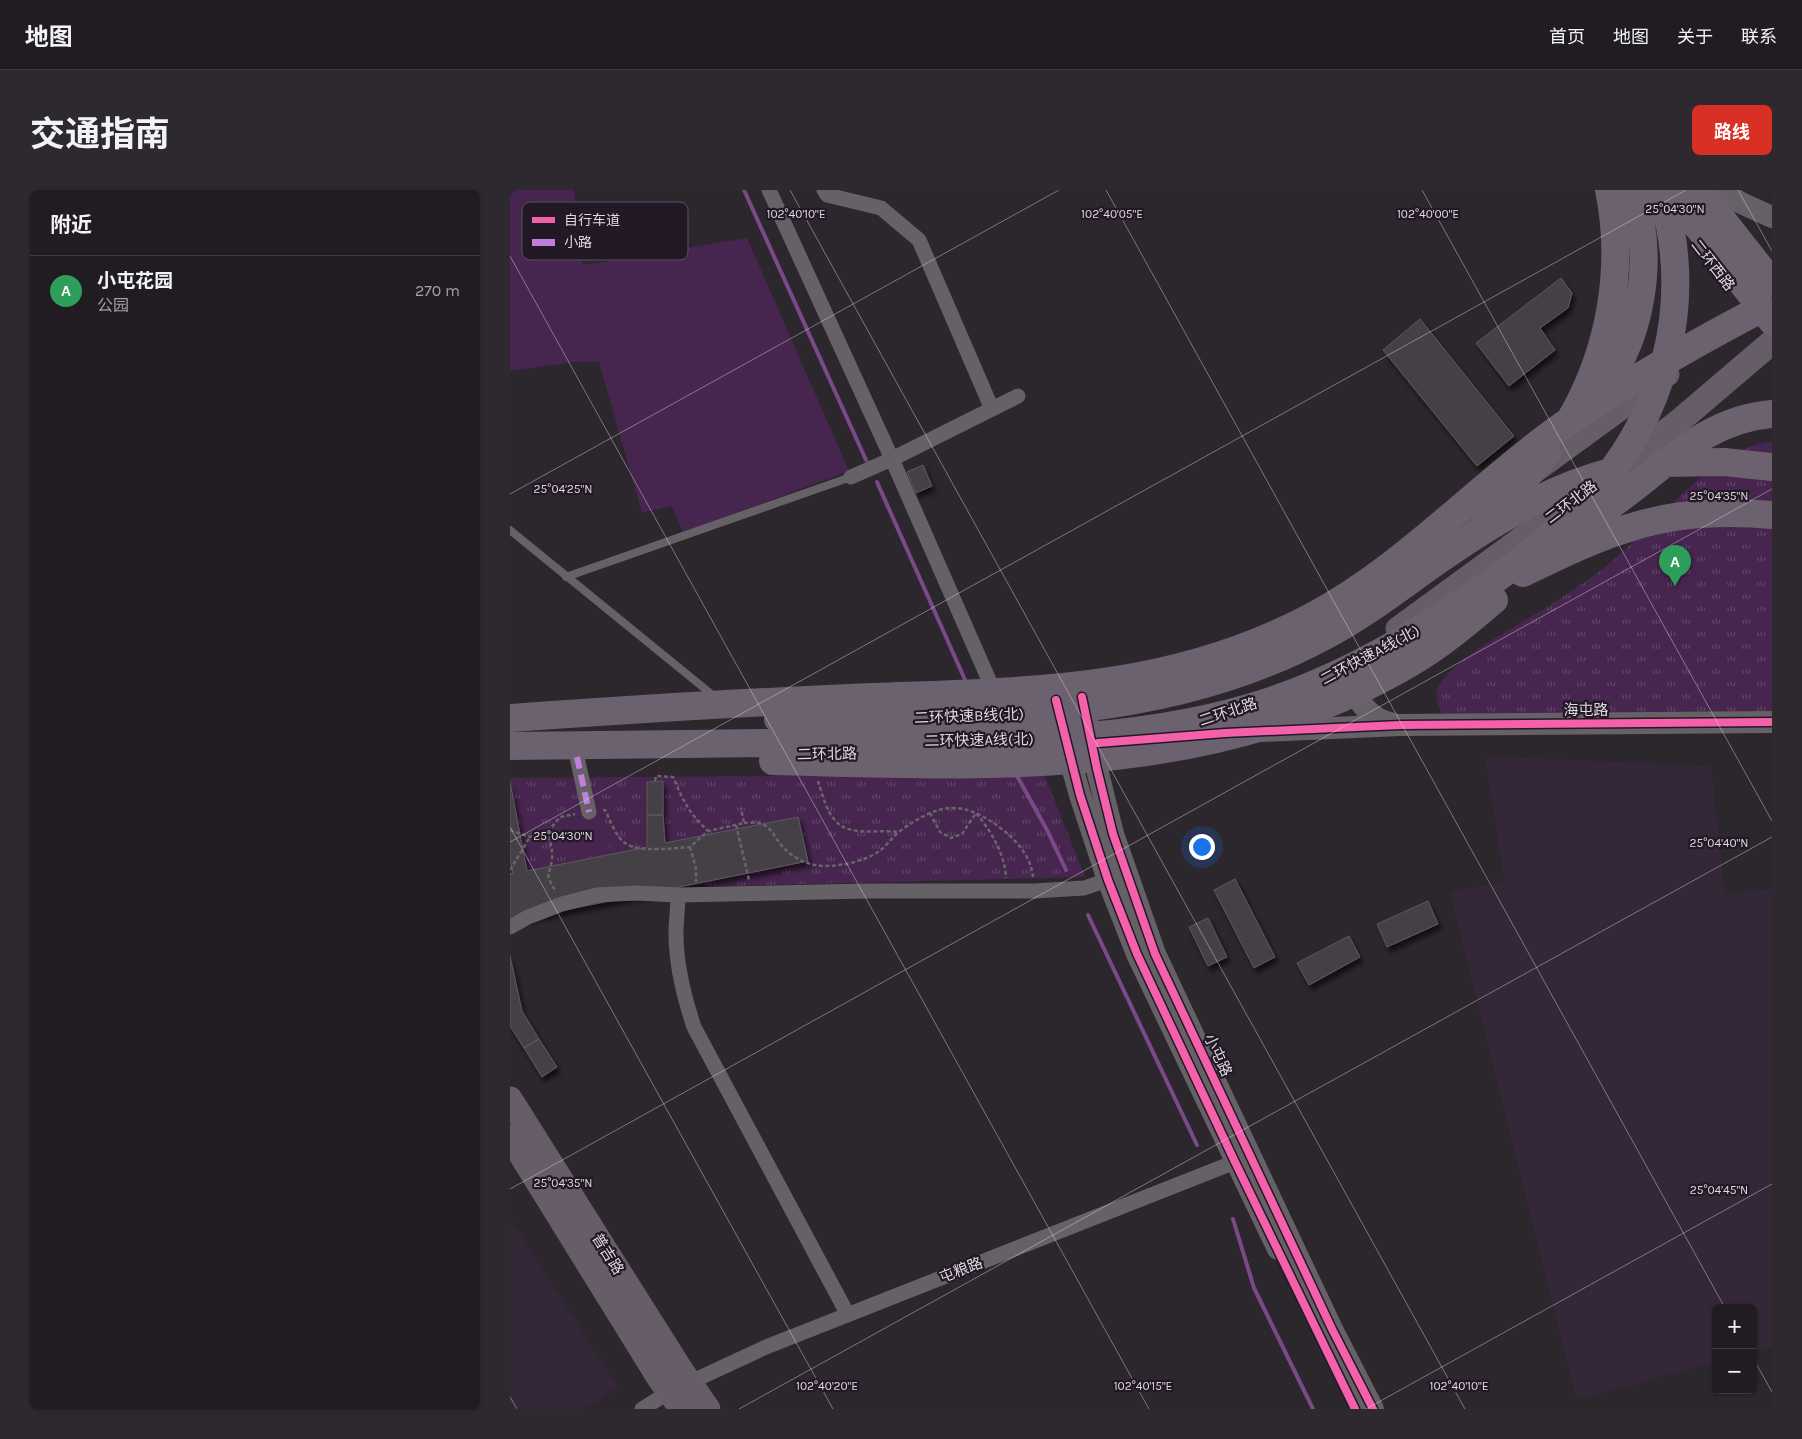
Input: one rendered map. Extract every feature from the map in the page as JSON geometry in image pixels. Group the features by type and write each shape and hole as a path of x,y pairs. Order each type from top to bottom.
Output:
{"highway":[{"path":"1402,587 1459,542 1508,496 1548,452 1578,407 1597,363 1612,301 1616,267 1616,245 1610,190"},
{"path":"1576,416 1598,394 1618,363 1626,346 1639,306 1643,270 1643,240 1640,216 1633,190"},
{"path":"1427,625 1497,579 1559,529 1602,485 1636,435 1661,378 1674,316 1676,295 1675,252 1672,230 1661,190"},
{"path":"510,718 766,702 1048,690 1119,680 1183,666 1239,649 1264,639 1311,617 1351,594 1430,534 1529,450 1576,416 1667,361 1765,312 1669,190"},
{"path":"1699,190 1772,283"},
{"path":"510,751 770,761 968,764 1086,760 1188,746 1227,738 1278,723 1333,702 1413,662 1454,633 1553,551 1673,457 1721,426 1742,419 1772,414"},
{"path":"1402,587 1460,546 1511,514 1554,493 1600,474 1638,466 1679,462 1724,462 1772,467"},
{"path":"1427,625 1539,565 1593,541 1631,527 1663,519 1702,515 1772,515"},
{"name":"二环快速B线(北)","path":"510,722 968,717 1010,716 1088,709 1189,690 1264,664 1298,650 1344,626 1402,587"},
{"name":"二环快速A线(北)","path":"510,746 1009,740 1136,731 1214,717 1298,691 1350,669 1427,625"}],"main road":[{"name":"二环西路","path":"1654,190 1765,312 1772,341"},
{"path":"1714,190 1772,264"},
{"path":"510,710 999,705 1082,697 1150,685 1226,664 1289,638 1340,611 1389,579 1630,400 1765,312"},
{"name":"二环北路","path":"510,758 985,752 1095,743 1184,726 1251,705 1309,681 1364,652 1416,617 1651,442 1716,391 1772,341"},
{"name":"普吉路","path":"510,1099 680,1394"},
{"name":"普吉路","path":"510,1137 680,1394 708,1409"}],"street":[{"path":"769,190 892,459 999,705"},
{"path":"824,190 827,195 882,208 919,240 992,409"},
{"path":"1722,190 1739,202 1772,218"},
{"path":"851,477 892,459 1018,396"},
{"path":"1364,652 1357,661 1354,672 1354,685 1357,697 1365,709 1376,718 1391,724 1400,725"},
{"name":"小屯路","path":"1082,697 1095,743 1113,834 1155,954 1332,1329 1372,1409"},
{"name":"小屯路","path":"1056,700 1080,795 1108,880 1137,954 1355,1409"},
{"name":"海屯路","path":"1400,725 1772,722"},
{"path":"1095,743 1225,733 1400,725"},
{"path":"577,757 589,812"},
{"path":"510,927 528,917 562,904 597,895 868,891 1006,892 1084,888 1108,880"},
{"path":"678,895 676,935 680,971 694,1027 848,1315"},
{"name":"屯粮路","path":"642,1409 680,1394 766,1347 1235,1162"}],"lane":[{"path":"566,577 851,477"},
{"path":"510,530 718,699 725,708"}],"path":[{"path":"810,754 826,806 840,825 851,830 899,832"},
{"path":"656,781 656,776 673,777 692,815 708,831"},
{"path":"510,870 530,837 551,828 560,816 605,810 616,833 626,844 640,848 690,847 708,831 744,823 760,823 773,832 782,846 794,857 808,864 824,866 860,861 880,851 899,832 930,813 953,807 976,813 996,825 1012,838 1026,854 1032,870 1034,891"},
{"path":"741,808 744,823"},
{"path":"930,813 940,832 951,838 962,834 976,813"},
{"path":"976,813 985,824 1001,855 1006,875 1006,892"},
{"path":"736,825 752,893"},
{"path":"510,830 530,837"},
{"path":"546,830 552,858 547,873 548,880 562,904"},
{"path":"690,847 696,868 696,894"}],"shaded area":[{"path":"1485,756 1711,766 1725,894 1772,889 1772,1347 1757,1351 1757,1304 1712,1304 1712,1363 1576,1400 1450,892 1504,881"},
{"path":"510,1218 618,1387 585,1409 510,1409"}],"green space":[{"path":"510,190 574,190 575,202 522,202 522,260 582,260 583,265 613,260 688,260 688,248 747,238 849,471 683,533 672,506 642,513 599,362 575,362 510,371"},
{"path":"1772,441 1772,718 1455,720 1441,713 1438,705 1437,689 1449,672 1466,657 1561,598 1605,567 1705,474 1749,447"},
{"path":"1044,774 1085,877 724,886 618,883 510,917 510,778"},
{"path":"603,814 610,851 569,859 562,821"}],"building":[{"path":"1561,278 1572,293 1568,308 1540,328 1555,350 1509,386 1476,343"},
{"path":"1420,319 1514,436 1477,466 1383,350"},
{"path":"923,465 932,486 916,493 907,472"},
{"path":"663,781 663,815 647,815 647,782"},
{"path":"510,782 527,871 647,847 647,815 663,815 665,843 798,817 808,861 510,921 510,874 513,873 510,857"},
{"path":"1235,879 1275,957 1254,968 1214,890"},
{"path":"1428,901 1438,924 1387,947 1377,924"},
{"path":"1208,918 1227,957 1208,966 1189,927"},
{"path":"1349,936 1360,957 1309,985 1297,963"},
{"path":"510,956 522,1011 539,1039 524,1048 510,1026"},
{"path":"539,1039 557,1067 542,1077 524,1048"}],"waterway":[{"path":"744,190 866,460"},
{"path":"877,482 966,682"},
{"path":"1016,774 1047,830 1066,870"},
{"path":"1088,915 1197,1145"},
{"path":"1233,1219 1254,1288 1313,1409"}],"marked path":[{"path":"577,757 589,812"}],"cycle path":[{"path":"1082,697 1113,834 1155,954 1332,1329 1373,1409"},
{"path":"1056,700 1080,795 1108,880 1137,954 1355,1409"},
{"path":"1098,743 1225,733 1400,725 1772,722"}],"place":[{"name":"小屯花园","path":"1675,586"}]}
